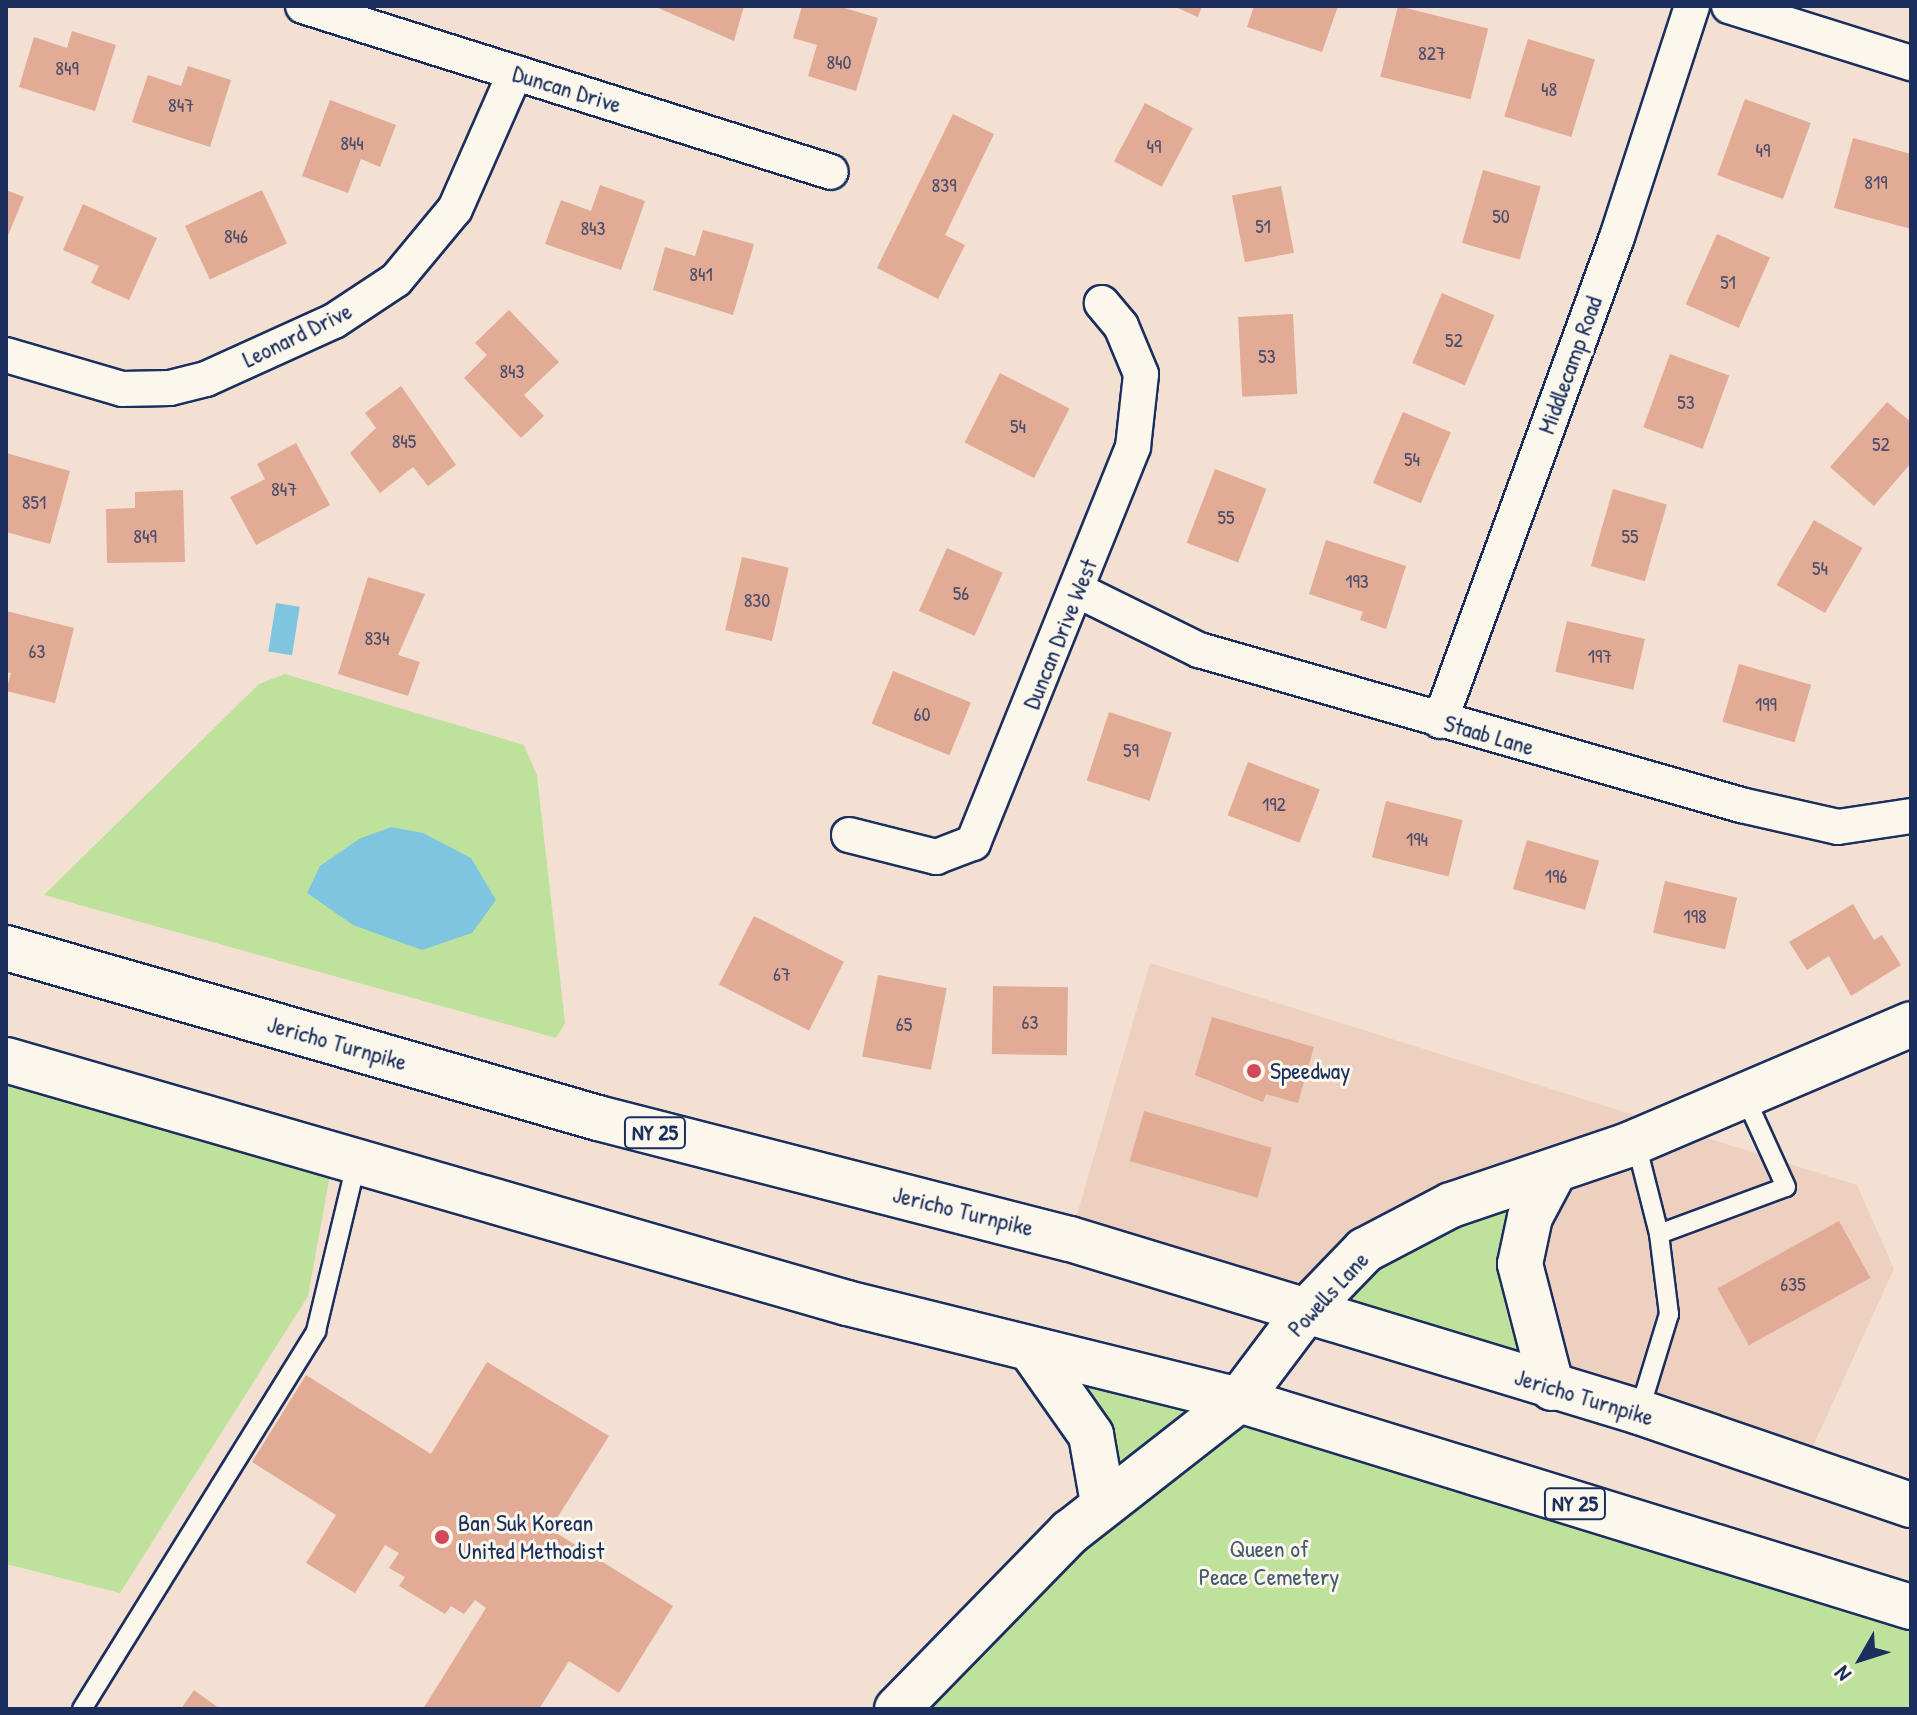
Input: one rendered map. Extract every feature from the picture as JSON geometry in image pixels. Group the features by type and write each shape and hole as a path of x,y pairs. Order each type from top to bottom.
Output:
{"main road":[{"name":"Jericho Turnpike","path":"6,948 598,1118 1070,1239 1639,1412 1911,1505"},
{"name":"Powells Lane","path":"897,1709 1103,1503 1239,1400 1306,1311 1365,1250 1451,1205 1636,1142 1911,1024"},
{"name":"NY 25","path":"6,1060 1032,1351 1239,1400 1911,1607"},
{"path":"1552,1388 1520,1264 1530,1217 1555,1170"},
{"path":"1032,1351 1091,1435 1103,1503"}],"street":[{"name":"Duncan Drive","path":"303,6 831,172"},
{"name":"Middlecamp Road","path":"1440,721 1612,252 1692,6"},
{"path":"1729,6 1911,63"},
{"name":"Leonard Drive","path":"6,355 122,389 170,388 206,379 334,321 396,280 455,209 515,73"},
{"name":"Duncan Drive West","path":"849,835 936,857 973,843 1079,591 1133,447 1141,399 1141,374 1121,326 1102,303"},
{"name":"Staab Lane","path":"1079,591 1199,650 1440,721 1838,827 1911,816"}],"lane":[{"path":"1659,1234 1786,1187 1744,1095"},
{"path":"1636,1142 1659,1234 1669,1314 1639,1412"},
{"path":"82,1709 316,1331 357,1160"}],"shaded area":[{"path":"1150,963 1857,1185 1894,1269 1803,1468 1070,1239"}],"green space":[{"path":"285,674 524,745 537,775 565,1023 556,1038 44,895 259,684"},
{"path":"6,1060 334,1153 308,1296 120,1593 6,1564"},
{"path":"1527,1194 1504,1238 1499,1275 1507,1316 1526,1360 1332,1301 1376,1258"},
{"path":"1045,1360 1221,1404 1107,1488"},
{"name":"Queen of Peace Cemetery","path":"1239,1400 1911,1607 1911,1709 897,1709"}],"water":[{"path":"276,603 300,607 292,655 268,651"},
{"path":"391,827 423,833 471,858 496,900 472,933 422,950 353,925 307,893 320,866 359,839"}],"building":[{"path":"656,6 744,6 734,41 656,7"},
{"path":"802,6 838,6 878,18 856,91 808,76 817,45 793,38"},
{"path":"1173,6 1202,6 1198,17"},
{"path":"1254,6 1338,6 1322,52 1247,27"},
{"path":"1398,6 1488,28 1471,99 1380,77"},
{"path":"72,31 116,45 95,111 19,87 34,37 67,48"},
{"path":"1528,39 1595,59 1571,137 1504,116"},
{"path":"188,66 231,80 210,147 132,122 148,75 181,86"},
{"path":"1745,99 1811,123 1783,199 1717,175"},
{"path":"330,100 396,125 380,167 361,159 348,193 302,176"},
{"path":"1145,103 1193,128 1162,187 1114,161"},
{"path":"953,114 994,134 945,235 965,245 938,299 877,268"},
{"path":"1853,138 1911,154 1911,229 1834,208"},
{"path":"1483,170 1541,187 1520,260 1462,243"},
{"path":"600,185 645,201 621,270 545,244 561,200 591,211"},
{"path":"1281,186 1294,253 1245,262 1232,196"},
{"path":"6,190 24,197 6,240"},
{"path":"262,190 287,243 210,279 185,226"},
{"path":"83,204 157,238 129,300 91,283 99,266 63,250"},
{"path":"703,230 754,244 733,315 653,290 665,247 695,256"},
{"path":"1717,234 1770,258 1739,328 1686,304"},
{"path":"1442,293 1494,315 1465,385 1412,363"},
{"path":"509,310 559,362 524,395 544,416 521,438 464,378 487,355 475,343"},
{"path":"1293,314 1297,394 1242,397 1238,317"},
{"path":"1670,354 1729,376 1703,449 1643,427"},
{"path":"1000,373 1069,408 1034,478 965,442"},
{"path":"401,386 456,465 428,486 413,467 380,493 350,453 376,428 365,413"},
{"path":"1887,402 1911,422 1911,463 1874,506 1830,467"},
{"path":"1403,412 1451,432 1421,503 1373,483"},
{"path":"296,443 330,505 256,545 230,497 265,479 257,464"},
{"path":"6,453 70,471 50,544 6,532"},
{"path":"1215,469 1266,489 1238,562 1187,543"},
{"path":"1613,489 1667,504 1645,581 1591,566"},
{"path":"183,490 185,562 107,563 106,509 135,508 135,492"},
{"path":"1814,520 1862,548 1825,613 1776,585"},
{"path":"1326,540 1406,566 1386,629 1360,620 1363,612 1309,594"},
{"path":"947,548 1003,573 975,636 919,611"},
{"path":"742,557 789,568 772,641 725,630"},
{"path":"368,577 425,594 398,655 420,662 408,696 338,674"},
{"path":"6,611 74,628 55,703 6,691 11,673 6,672"},
{"path":"1567,621 1645,639 1633,690 1555,672"},
{"path":"1739,664 1811,685 1795,742 1722,722"},
{"path":"893,671 971,702 950,755 872,724"},
{"path":"1109,712 1172,732 1150,801 1087,780"},
{"path":"1248,762 1320,790 1299,843 1228,815"},
{"path":"1386,801 1463,820 1449,876 1372,857"},
{"path":"1527,840 1599,861 1585,910 1513,889"},
{"path":"1665,881 1737,898 1725,949 1653,933"},
{"path":"1853,904 1874,940 1882,935 1901,965 1851,996 1829,956 1807,970 1789,942"},
{"path":"754,916 844,962 809,1030 719,985"},
{"path":"878,975 947,988 931,1070 862,1056"},
{"path":"993,986 1068,987 1067,1055 992,1054"},
{"path":"1212,1017 1314,1047 1298,1103 1266,1094 1263,1102 1195,1075"},
{"path":"1144,1111 1272,1148 1258,1198 1130,1161"},
{"path":"1839,1221 1871,1278 1749,1345 1717,1288"},
{"name":"Ban Suk Korean United Methodist","path":"487,1362 609,1436 550,1529 673,1606 619,1693 569,1661 539,1709 423,1709 486,1608 475,1600 464,1614 451,1606 445,1614 399,1586 405,1577 389,1568 399,1553 385,1545 355,1593 306,1563 336,1515 252,1462 306,1375 431,1454"},
{"path":"194,1690 220,1709 181,1709"}],"place":[{"name":"Speedway","path":"1254,1071"},
{"name":"Ban Suk Korean United Methodist","path":"442,1537"}]}
